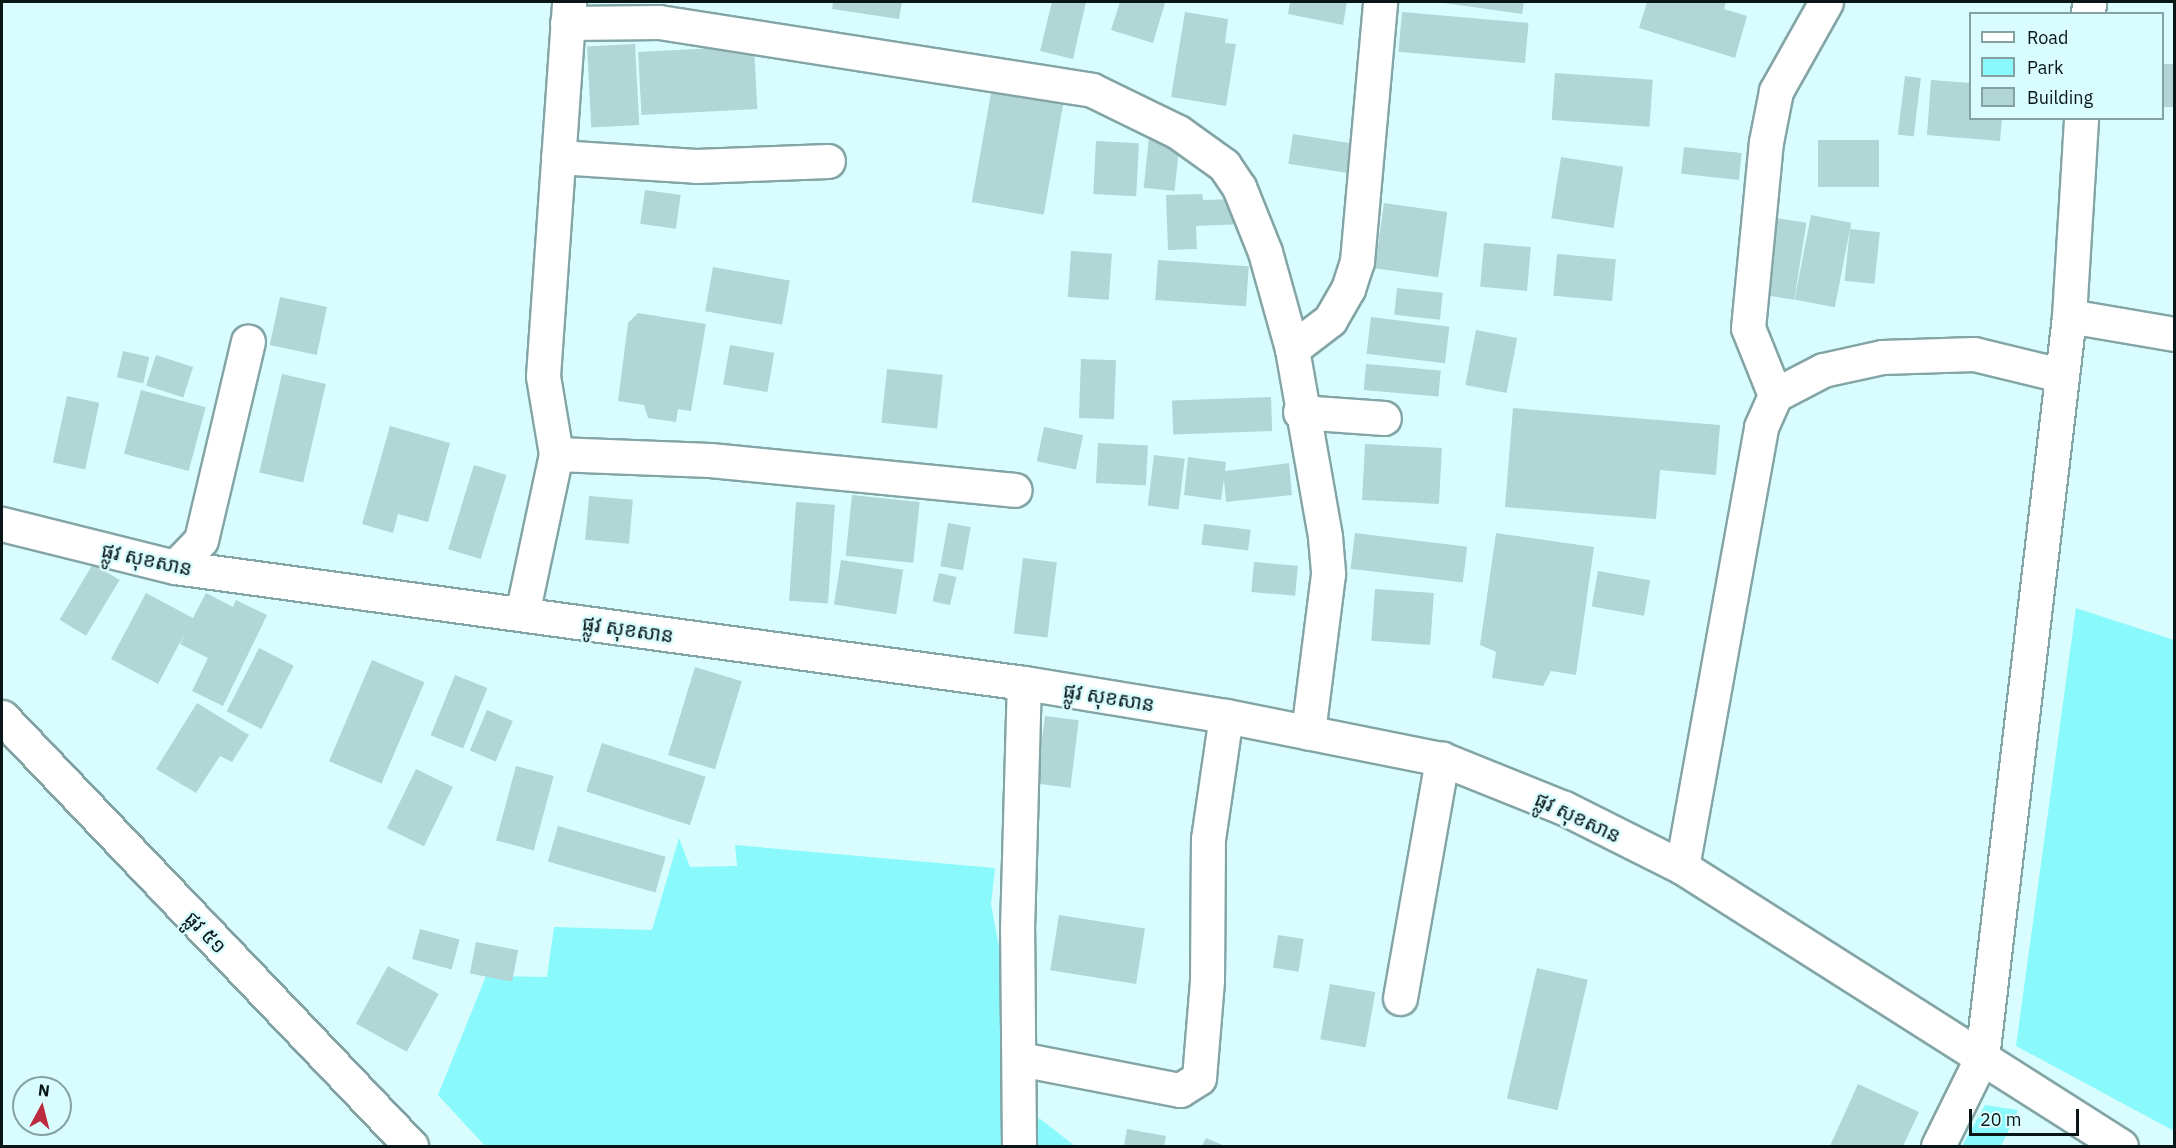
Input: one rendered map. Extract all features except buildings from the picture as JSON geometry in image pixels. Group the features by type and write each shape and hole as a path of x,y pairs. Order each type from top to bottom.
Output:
{"street":[{"path":"1292,349 1330,320 1348,289 1357,261 1380,2"},
{"path":"1775,395 1748,328 1766,142 1776,91 1826,2"},
{"path":"522,614 556,454 543,376 568,12 659,22 1032,78 1092,90 1130,107 1206,149 1239,187 1265,252 1292,349 1300,412 1328,574 1308,733"},
{"path":"1938,1146 1982,1057 2069,316 2081,120"},
{"path":"558,157 696,166 828,161"},
{"path":"2069,316 2175,334"},
{"path":"174,567 201,540 248,341"},
{"path":"1682,867 1761,427 1775,395 1823,370 1882,357 1974,354 2061,375"},
{"path":"1300,412 1384,418"},
{"path":"556,454 710,460 1015,490"},
{"name":"ផ្លូវ សុខសាន","path":"2,524 174,567 1024,683 1226,716 1442,759 1564,808 1682,867 2121,1146"},
{"path":"1019,1146 1020,1059 1017,930 1024,683"},
{"path":"1020,1059 1180,1090 1199,1078 1207,980 1208,839 1226,716"},
{"name":"ផ្លូវ ៥១","path":"2,717 411,1146"},
{"path":"1400,998 1442,759"}],"green space":[{"path":"2076,608 2174,640 2174,1131 2016,1046"},
{"path":"679,838 690,867 737,866 735,845 995,868 991,904 1020,1059 1011,1146 485,1146 438,1095 486,976 547,977 554,927 652,930"},
{"path":"1985,1105 2018,1110 2001,1146 1962,1146"},
{"path":"1039,1118 1075,1146 1033,1146"}]}
